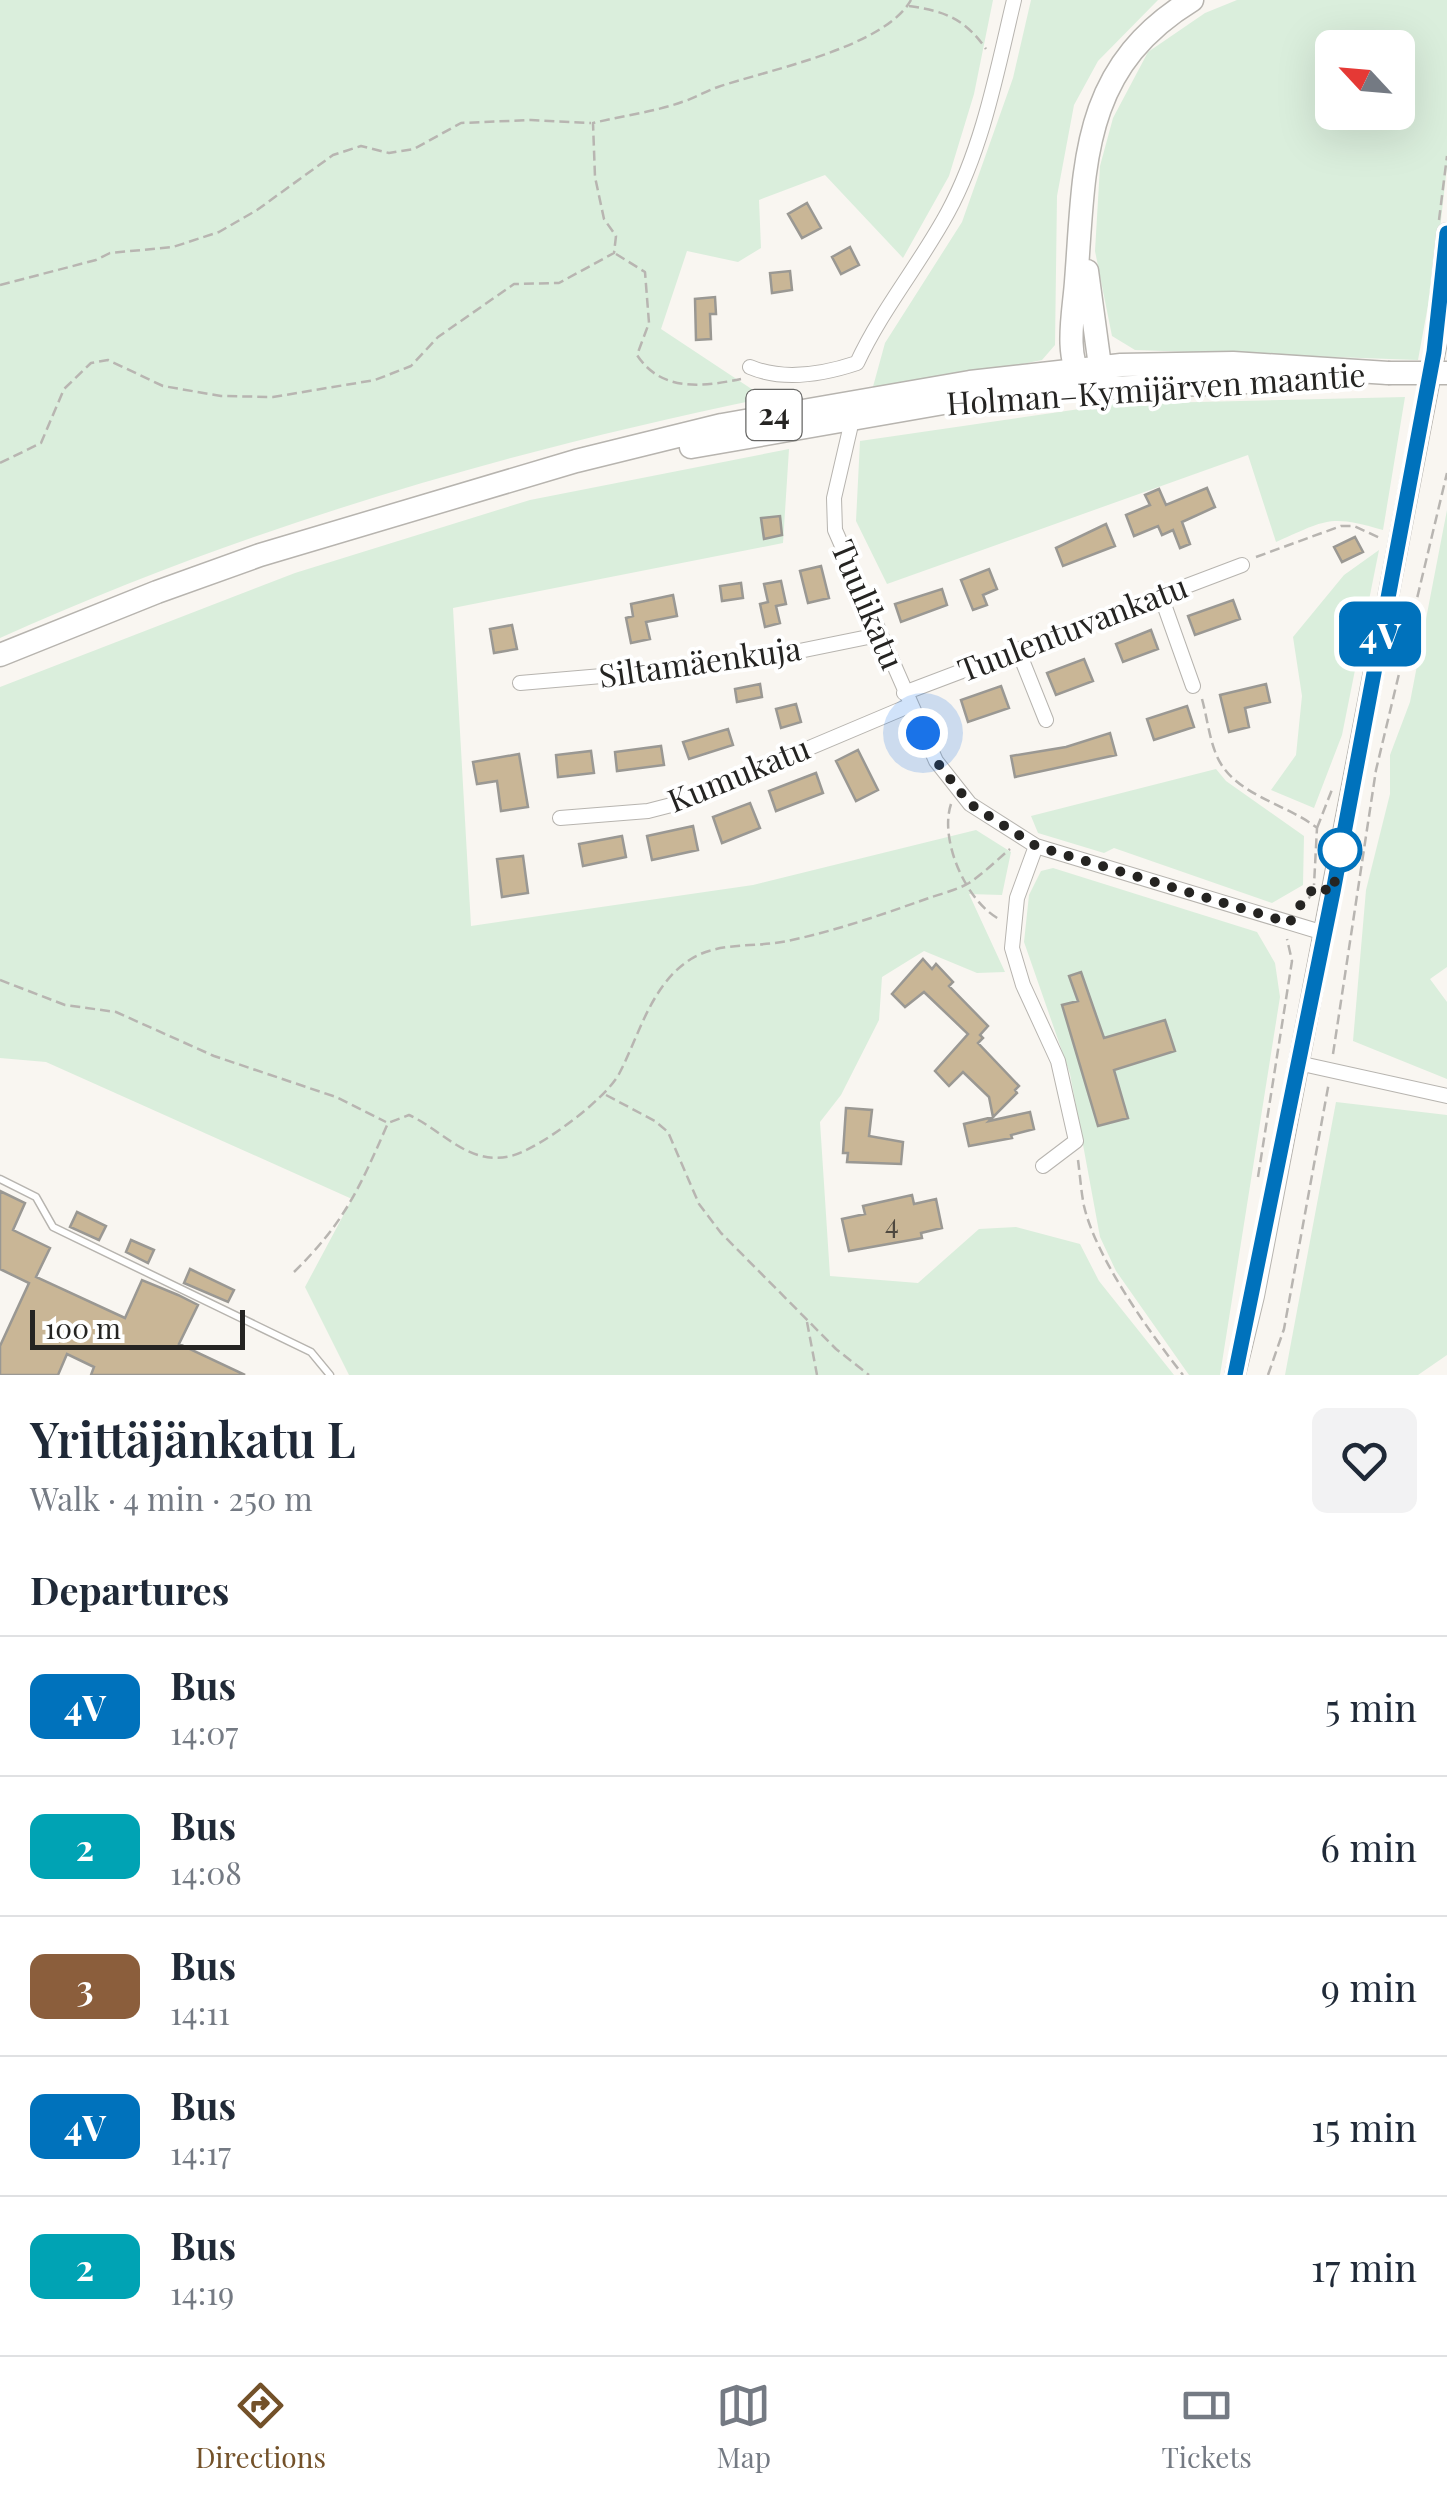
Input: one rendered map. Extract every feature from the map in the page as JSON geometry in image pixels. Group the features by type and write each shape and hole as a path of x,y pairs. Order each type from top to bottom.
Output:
{"highway":[{"path":"1083,198 1096,377 1084,382 1074,369 1073,324 1085,161 1091,131 1114,79 1151,30 1192,0"},
{"name":"Holman–Kymijärven maantie","path":"0,655 260,556 628,447 738,422 970,382 1074,369"},
{"name":"Holman–Kymijärven maantie","path":"510,481 1096,377 1327,379 1447,372"}],"main road":[{"path":"1434,352 1447,233"},
{"path":"1236,1375 1333,892 1447,290"}],"street":[{"path":"750,366 768,374 832,371 857,363 872,330 949,210 990,103 1014,0"},
{"name":"Tuulikatu","path":"850,429 832,516 835,530 936,761 956,788 989,819 1029,842 1324,933"},
{"name":"Tuulentuvankatu","path":"908,699 1018,650 1242,565"},
{"path":"1161,596 1193,686"},
{"name":"Siltamäenkuja","path":"520,683 731,665 878,635"},
{"path":"1018,650 1046,720"},
{"name":"Kumukatu","path":"560,818 648,811 679,803 908,699"},
{"path":"1029,842 1012,921 1012,948 1016,966 1058,1061 1076,1141 1043,1166"},
{"path":"1298,1063 1447,1096"}],"lane":[{"path":"0,1179 36,1197 54,1227 311,1352 330,1375"}],"path":[{"path":"0,285 110,253 173,246 219,232 257,210 333,155 362,146 389,153 414,150 461,123 592,122 679,103 854,42 888,24 910,0"},
{"path":"908,6 934,10 971,28 998,66"},
{"path":"592,122 594,177 604,219 616,236 614,254"},
{"path":"614,254 645,272 649,323 637,356 648,372 665,382 709,385 768,374"},
{"path":"0,463 41,443 64,389 91,363 108,360 163,386 222,396 273,396 375,380 412,366 438,337 514,284 559,283 614,254"},
{"path":"1268,1375 1284,1329 1331,1071 1376,770 1447,472"},
{"path":"1242,565 1341,526 1354,526 1397,544"},
{"path":"1193,686 1202,696 1216,756 1225,771 1239,784 1318,828 1314,886 1309,898 1295,909 1286,942 1292,962 1256,1188"},
{"path":"956,788 948,827 967,884 988,913 1012,921"},
{"path":"0,980 65,1005 116,1012 214,1056 336,1097 388,1122 408,1115 426,1123 450,1144 483,1158 512,1156 564,1127 604,1094 618,1076 637,1029 662,988 688,960 715,948 784,942 876,916 967,884 1029,842"},
{"path":"1333,892 1357,898"},
{"path":"604,1094 655,1120 668,1132 698,1204 720,1233 836,1349 869,1375"},
{"path":"294,1272 328,1240 356,1197 388,1122"},
{"path":"1076,1141 1084,1206 1093,1231 1115,1274 1183,1375"},
{"path":"807,1320 816,1375"}],"green space":[{"path":"0,0 993,0 974,94 949,176 903,258 825,175 759,200 761,248 738,262 687,251 661,329 765,398 569,443 376,497 186,562 0,638"},
{"path":"1031,0 1158,0 1098,61 1074,105 1057,196 1055,345 1042,360 871,394 885,343 962,222 1013,78"},
{"path":"1237,0 1447,0 1447,166 1437,256 1418,360 1135,350 1112,336 1095,251 1100,166 1113,118 1148,52 1205,13"},
{"path":"1405,397 1383,530 1351,522 1328,522 1276,542 1248,455 887,584 856,521 860,441 1114,404"},
{"path":"789,449 783,543 453,608 471,926 753,885 976,830 1011,852 1002,895 969,894 1005,972 977,973 924,951 882,977 879,1020 841,1095 820,1122 830,1276 918,1283 979,1229 1016,1227 1080,1244 1099,1281 1174,1375 349,1375 305,1287 352,1199 46,1062 0,1058 0,687 295,573 530,500"},
{"path":"1447,510 1447,967 1430,979 1447,1002 1447,1079 1353,1041 1366,890 1390,794 1390,755 1410,702"},
{"path":"1379,550 1342,735 1314,808 1271,790 1296,755 1302,696 1293,637 1344,575"},
{"path":"1216,769 1226,781 1304,836 1303,885 1272,903 1114,848 1104,853 1038,833 1031,816"},
{"path":"1053,868 1257,932 1275,963 1280,997 1220,1375 1189,1375 1116,1271 1100,1237 1070,1074 1024,942 1029,895 1041,871"},
{"path":"1336,1102 1447,1115 1447,1355 1418,1375 1285,1375"}],"building":[{"path":"807,203 821,228 802,238 788,214"},
{"path":"850,247 859,265 841,274 832,257"},
{"path":"790,271 792,290 772,293 770,273"},
{"path":"715,297 716,314 710,314 711,339 696,340 695,299"},
{"path":"1207,488 1215,507 1182,522 1190,544 1180,548 1173,530 1162,535 1158,526 1134,536 1126,515 1150,505 1145,495 1159,489 1166,505"},
{"path":"780,516 782,535 764,539 761,518"},
{"path":"1106,524 1115,546 1063,566 1056,548"},
{"path":"1355,537 1363,552 1342,562 1334,547"},
{"path":"821,566 829,598 808,603 800,571"},
{"path":"989,569 997,589 983,595 987,605 973,610 961,580"},
{"path":"781,581 786,604 776,606 780,623 765,627 760,604 768,602 764,584"},
{"path":"741,583 743,598 722,601 720,586"},
{"path":"942,589 947,605 901,622 895,604"},
{"path":"673,595 677,616 646,622 650,639 631,643 626,618 633,616 631,604"},
{"path":"1233,600 1240,619 1195,635 1188,616"},
{"path":"512,625 517,649 494,653 490,629"},
{"path":"1151,630 1158,649 1123,662 1116,644"},
{"path":"1084,659 1093,681 1056,695 1047,673"},
{"path":"760,684 762,697 737,702 735,689"},
{"path":"1266,684 1270,702 1245,708 1249,727 1229,732 1220,695"},
{"path":"1001,686 1009,708 968,722 961,700"},
{"path":"796,704 801,722 781,728 776,709"},
{"path":"1187,706 1194,727 1154,740 1147,719"},
{"path":"728,729 733,745 689,759 683,742"},
{"path":"1110,733 1116,755 1015,777 1011,756 1066,747"},
{"path":"661,746 664,765 617,771 615,752"},
{"path":"858,750 878,790 856,801 836,761"},
{"path":"591,751 594,773 558,777 556,755"},
{"path":"519,754 528,807 501,811 497,781 477,784 473,762"},
{"path":"816,773 823,793 776,811 769,791"},
{"path":"750,803 760,828 722,843 713,817"},
{"path":"693,826 698,850 652,860 647,836"},
{"path":"622,836 626,857 583,866 579,844"},
{"path":"523,856 528,893 502,897 497,859"},
{"path":"923,959 932,969 936,964 953,982 949,986 988,1026 978,1043 1019,1086 993,1117 989,1097 963,1072 949,1086 935,1071 968,1034 924,992 905,1007 892,994"},
{"path":"1081,972 1104,1038 1165,1020 1175,1051 1114,1070 1128,1118 1098,1126 1062,1005 1078,1001 1069,976"},
{"path":"846,1108 872,1110 869,1136 903,1142 901,1164 847,1162 848,1153 843,1153"},
{"path":"1030,1112 1034,1129 1011,1135 1012,1138 969,1146 964,1124 993,1117 989,1121"},
{"path":"0,1191 25,1203 13,1230 50,1248 36,1277 125,1318 142,1280 178,1295 198,1305 179,1344 245,1375 91,1375 94,1367 67,1354 58,1375 0,1375 0,1346 29,1283 0,1269"},
{"path":"912,1195 914,1204 936,1199 942,1228 921,1233 922,1238 849,1251 842,1219 865,1214 863,1206"},
{"path":"77,1212 106,1226 99,1240 70,1227"},
{"path":"131,1240 154,1250 148,1263 126,1252"},
{"path":"190,1269 234,1290 228,1302 184,1283"}],"bus line":[{"name":"4V","path":"1235,1375 1333,892 1434,352 1447,233"}],"route":[{"path":"923,733 936,761 970,804 1036,846 1290,923 1295,909 1309,898 1314,886 1333,892 1340,850"}]}
